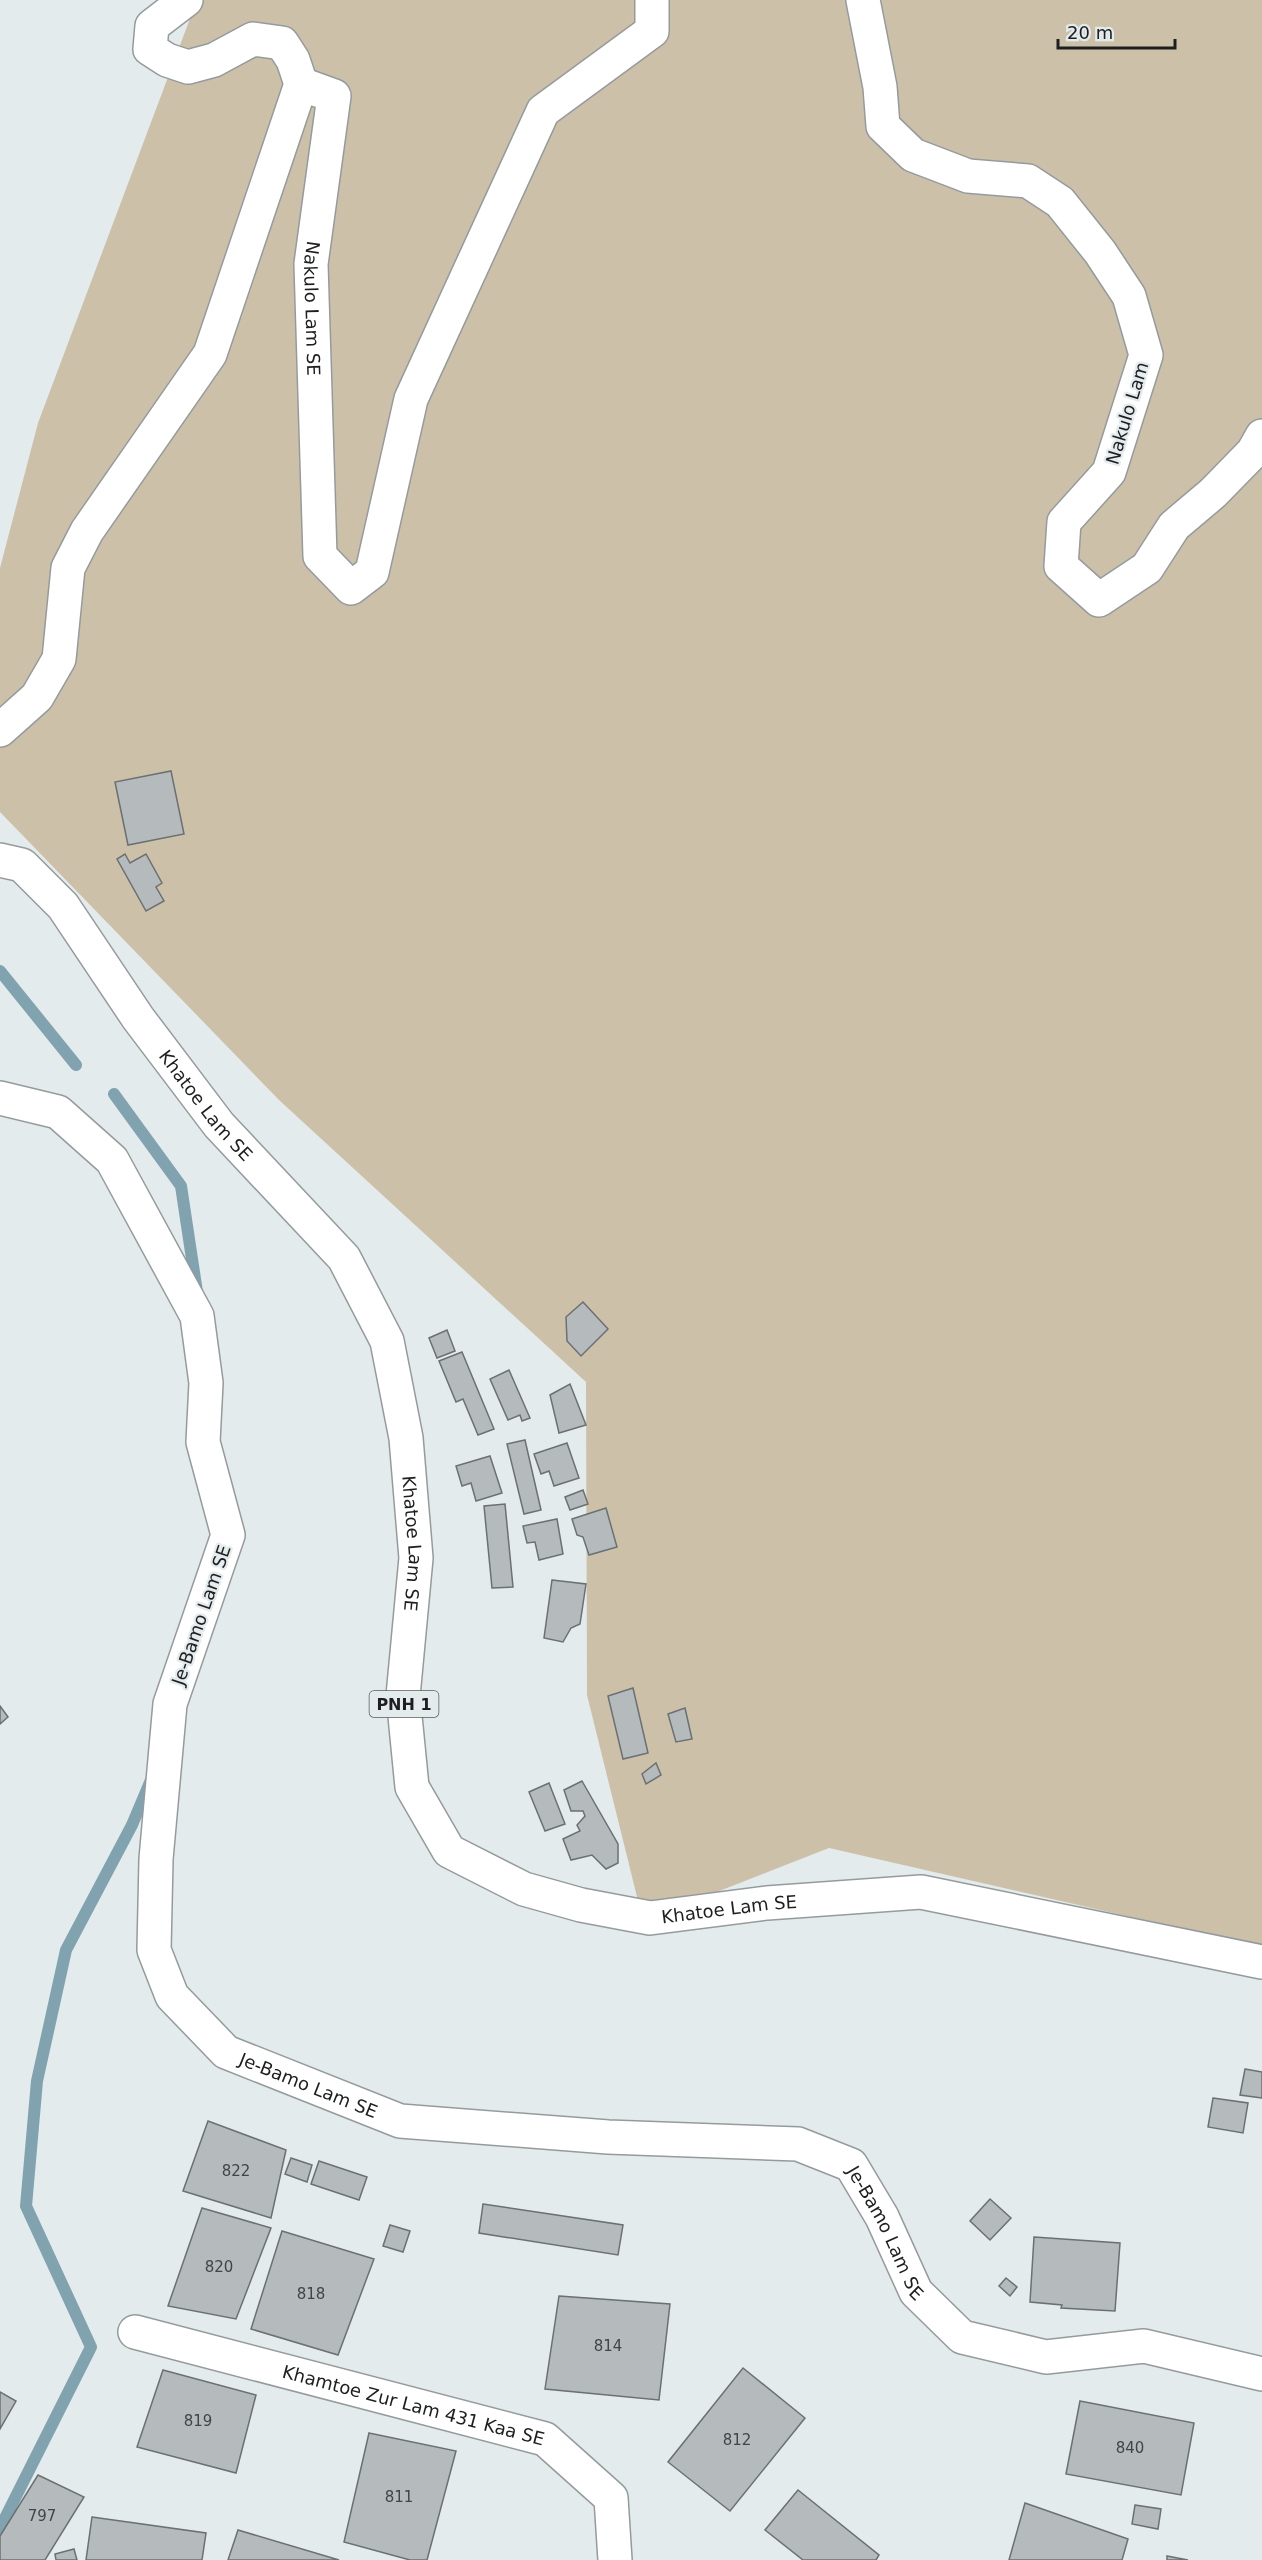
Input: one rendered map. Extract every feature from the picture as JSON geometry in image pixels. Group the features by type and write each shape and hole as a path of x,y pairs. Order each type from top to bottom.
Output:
{"street":[{"path":"0,730 37,697 59,659 68,568 87,531 210,354 301,84 293,60 282,43 253,39 214,60 188,67 167,60 150,49 152,26 186,0"},
{"name":"Nakulo Lam SE","path":"301,84 334,96 311,264 320,556 351,588 372,572 411,399 543,111 652,32 652,0"},
{"name":"Nakulo Lam","path":"863,0 880,87 883,126 913,155 968,176 1028,181 1060,202 1100,252 1129,296 1146,355 1110,472 1064,522 1061,566 1099,600 1147,568 1174,526 1213,493 1252,452 1262,436"},
{"name":"Khatoe Lam SE","path":"0,860 22,865 63,906 138,1018 219,1125 344,1258 387,1341 406,1437 416,1558 404,1696 412,1787 449,1851 524,1889 581,1905 650,1917 767,1903 921,1892 1262,1962"},
{"name":"Je-Bamo Lam SE","path":"0,1098 58,1112 112,1160 197,1316 207,1383 203,1442 228,1535 170,1704 156,1859 154,1950 172,1996 226,2052 400,2121 608,2137 798,2144 851,2165 882,2217 916,2292 962,2337 1046,2358 1144,2346 1262,2374"},
{"name":"Khamtoe Zur Lam 431 Kaa SE","path":"135,2332 545,2439 611,2498 615,2560"}],"shaded area":[{"path":"197,0 1262,0 1262,1947 829,1848 643,1921 587,1695 586,1382 279,1100 0,812 0,568 38,423"}],"building":[{"path":"171,771 184,834 128,845 115,782"},
{"path":"125,854 130,863 146,854 162,883 156,887 164,901 146,911 117,859"},
{"path":"583,1302 608,1329 581,1356 567,1341 566,1317"},
{"path":"447,1330 455,1351 437,1358 429,1338"},
{"path":"462,1352 494,1429 478,1435 463,1399 456,1402 439,1361"},
{"path":"509,1370 530,1418 522,1421 520,1415 508,1420 490,1379"},
{"path":"570,1384 586,1425 559,1433 550,1395"},
{"path":"525,1440 541,1510 524,1514 507,1444"},
{"path":"567,1443 579,1478 554,1486 549,1471 541,1474 534,1454"},
{"path":"490,1456 502,1493 476,1501 471,1483 462,1486 456,1466"},
{"path":"583,1490 588,1504 570,1510 565,1497"},
{"path":"505,1504 513,1587 492,1588 484,1506"},
{"path":"606,1508 617,1547 589,1555 583,1537 577,1535 572,1519"},
{"path":"557,1519 563,1554 539,1560 535,1542 527,1543 523,1526"},
{"path":"552,1580 586,1584 580,1624 571,1628 563,1642 544,1638"},
{"path":"633,1688 648,1753 623,1759 608,1696"},
{"path":"0,1706 8,1717 0,1724"},
{"path":"685,1708 692,1739 676,1742 668,1714"},
{"path":"656,1763 661,1775 646,1784 642,1774"},
{"path":"582,1781 618,1844 618,1863 606,1869 592,1855 571,1860 563,1839 580,1831 577,1825 585,1816 583,1811 571,1811 564,1790"},
{"path":"549,1783 565,1824 545,1831 529,1792"},
{"path":"1245,2069 1262,2072 1262,2098 1240,2095"},
{"path":"1213,2098 1248,2103 1243,2133 1208,2127"},
{"path":"208,2121 286,2150 271,2218 183,2191"},
{"path":"291,2158 312,2165 307,2182 285,2174"},
{"path":"319,2161 367,2177 359,2200 311,2184"},
{"path":"990,2199 1011,2218 990,2240 970,2221"},
{"path":"483,2204 623,2225 618,2255 479,2233"},
{"path":"202,2208 271,2228 236,2319 168,2306"},
{"path":"390,2225 410,2231 403,2252 383,2246"},
{"path":"282,2231 374,2259 338,2355 251,2329"},
{"path":"1034,2237 1120,2243 1115,2311 1061,2308 1062,2305 1030,2302"},
{"path":"1006,2278 1017,2287 1010,2296 999,2286"},
{"path":"559,2296 670,2304 659,2400 545,2389"},
{"path":"743,2368 805,2418 730,2511 668,2462"},
{"path":"163,2370 256,2395 236,2473 137,2447"},
{"path":"0,2392 16,2401 0,2429"},
{"path":"1080,2401 1194,2423 1181,2495 1066,2474"},
{"path":"369,2433 456,2451 427,2560 410,2560 344,2542"},
{"path":"38,2475 84,2497 45,2560 0,2560 0,2536"},
{"path":"798,2490 879,2555 876,2560 803,2560 765,2530"},
{"path":"1025,2503 1128,2539 1122,2560 1009,2560"},
{"path":"1135,2505 1161,2509 1158,2529 1132,2524"},
{"path":"92,2517 206,2533 202,2560 86,2560"},
{"path":"238,2530 339,2560 228,2560"},
{"path":"74,2549 77,2560 56,2560 55,2554"},
{"path":"1167,2556 1188,2560 1167,2560"}],"waterway":[{"path":"0,971 76,1065"},
{"path":"114,1094 181,1186 197,1292"},
{"path":"0,2528 91,2347 26,2206 37,2081 66,1950 132,1825 151,1780"}]}
